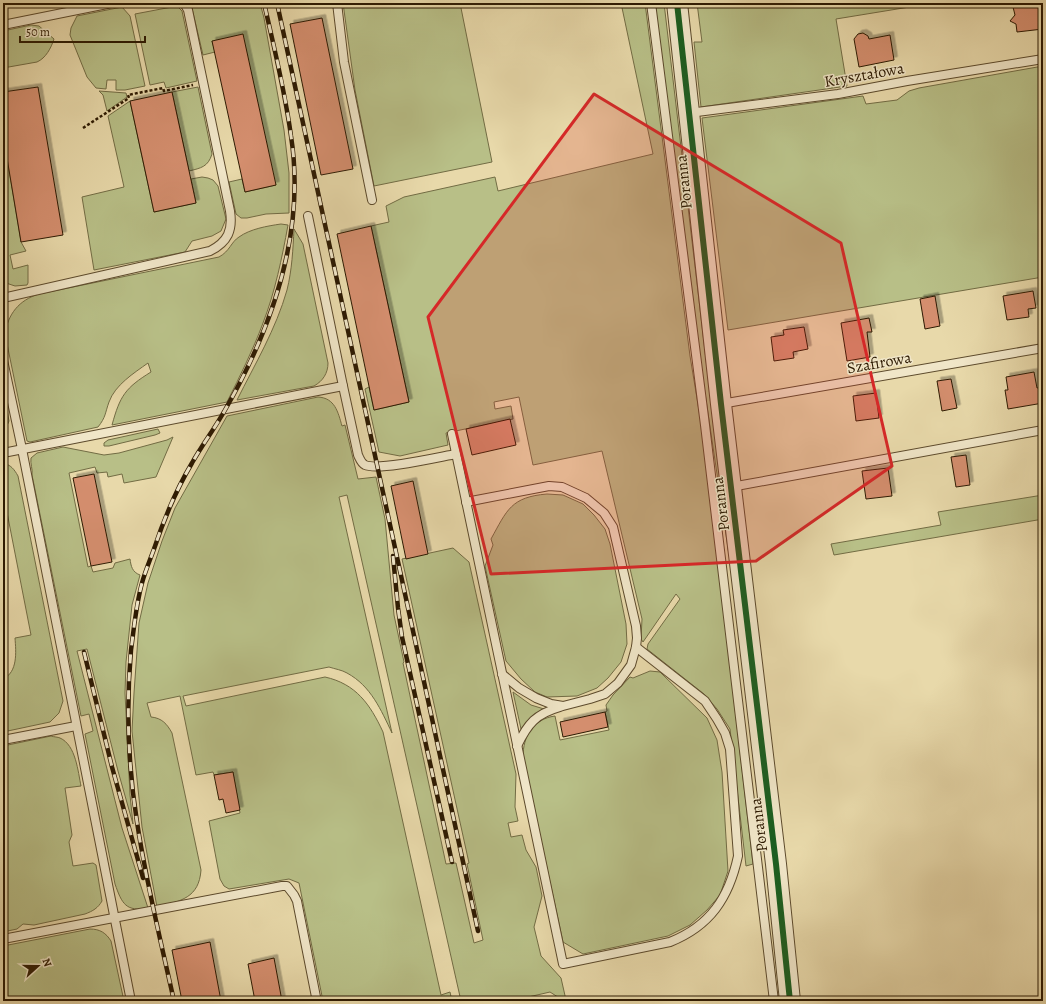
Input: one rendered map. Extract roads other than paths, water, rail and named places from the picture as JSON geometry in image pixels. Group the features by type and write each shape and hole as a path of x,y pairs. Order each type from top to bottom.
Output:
{"street":[{"name":"Poranna","path":"676,3 721,404 774,848 790,1001"}],"lane":[{"path":"3,25 112,3"},
{"path":"3,298 210,251 218,247 224,241 231,228 231,217 188,10 184,3"},
{"path":"337,3 344,62 372,200"},
{"path":"651,3 705,425 774,1001"},
{"name":"Kryształowa","path":"689,113 838,94 907,81 1043,59"},
{"path":"308,216 343,386 358,455 361,462 369,466 393,465 456,454"},
{"name":"Szafirowa","path":"721,404 1043,348"},
{"path":"3,360 22,449 131,1001"},
{"path":"3,453 343,386"},
{"path":"731,487 1043,430"},
{"path":"452,434 563,964 670,942 682,937 697,928 712,914 726,893 734,874 738,856 730,749 724,733 705,701 636,647"},
{"path":"466,502 549,486 562,487 586,498 604,513 613,527 636,626 636,647 630,664 618,683 605,694 546,711 534,720 526,729 517,746"},
{"path":"502,674 519,688 536,698 551,704 563,706"},
{"path":"3,740 76,726"},
{"path":"3,939 287,886 294,895 296,901 316,997 315,1001"}],"railway":[{"path":"174,1001 149,889 134,801 128,714 129,671 140,591 162,527 186,473 225,410 242,379 257,346 270,313 281,278 289,243 294,208 294,172 291,136 289,119 264,3"},
{"path":"277,3 478,931"},
{"path":"393,556 402,637 452,862"},
{"path":"84,652 112,767 143,878"}]}
